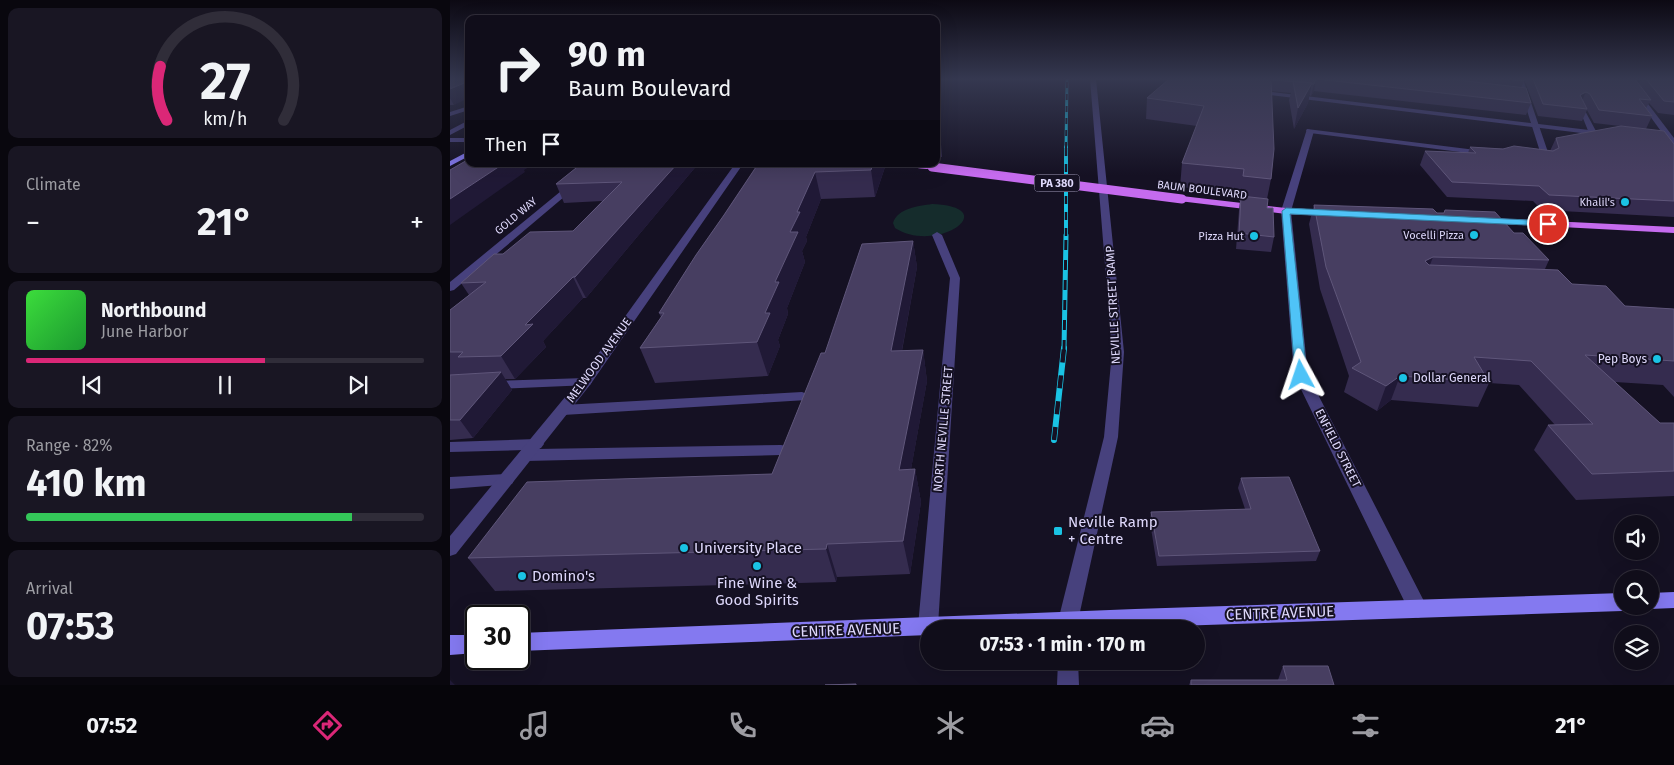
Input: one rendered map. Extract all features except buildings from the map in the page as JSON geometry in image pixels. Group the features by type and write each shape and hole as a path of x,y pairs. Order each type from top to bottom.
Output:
{"main road":[{"path":"450,164 465,155"},
{"name":"BAUM BOULEVARD","path":"932,167 1286,211 1342,214"},
{"path":"1491,224 1674,230"},
{"path":"1659,601 1674,600"},
{"name":"CENTRE AVENUE","path":"1177,620 1614,602"},
{"name":"CENTRE AVENUE","path":"530,642 920,626"},
{"path":"450,645 465,644"}],"street":[{"name":"NEVILLE STREET RAMP","path":"1069,620 1111,437 1118,352 1096,111"},
{"path":"1410,111 1612,135"},
{"path":"1528,158 1547,161 1531,111"},
{"path":"1582,111 1593,133"},
{"path":"1647,111 1671,142"},
{"path":"450,133 465,124"},
{"name":"ENFIELD STREET","path":"1418,609 1301,375 1286,211 1310,131 1489,154"},
{"path":"450,140 465,140"},
{"name":"GOLD WAY","path":"450,288 595,167"},
{"name":"MELWOOD AVENUE","path":"450,549 586,382 737,167"},
{"name":"NORTH NEVILLE STREET","path":"928,620 955,278 937,235"},
{"path":"479,386 586,382"},
{"path":"563,410 802,397"},
{"path":"450,447 781,450"},
{"path":"450,482 506,480"},
{"path":"1068,670 1068,685"}],"green space":[{"path":"932,204 953,207 963,213 963,220 957,227 944,233 929,236 912,235 895,228 893,223 899,214 915,207"}],"railway":[{"path":"1066,148 1067,111"},
{"path":"1066,148 1066,235"},
{"path":"1064,350 1066,235"},
{"path":"1054,440 1064,348"}],"place":[{"name":"Khalil's","path":"1625,202"},
{"name":"Vocelli Pizza","path":"1474,235"},
{"name":"Pizza Hut","path":"1254,236"},
{"name":"Pep Boys","path":"1657,359"},
{"name":"Dollar General","path":"1403,378"},
{"name":"Neville Ramp + Centre","path":"1058,531"},
{"name":"University Place","path":"684,548"},
{"name":"Fine Wine & Good Spirits","path":"757,566"},
{"name":"Domino's","path":"522,576"}],"route":[{"path":"1301,375 1286,211 1548,224"}]}
